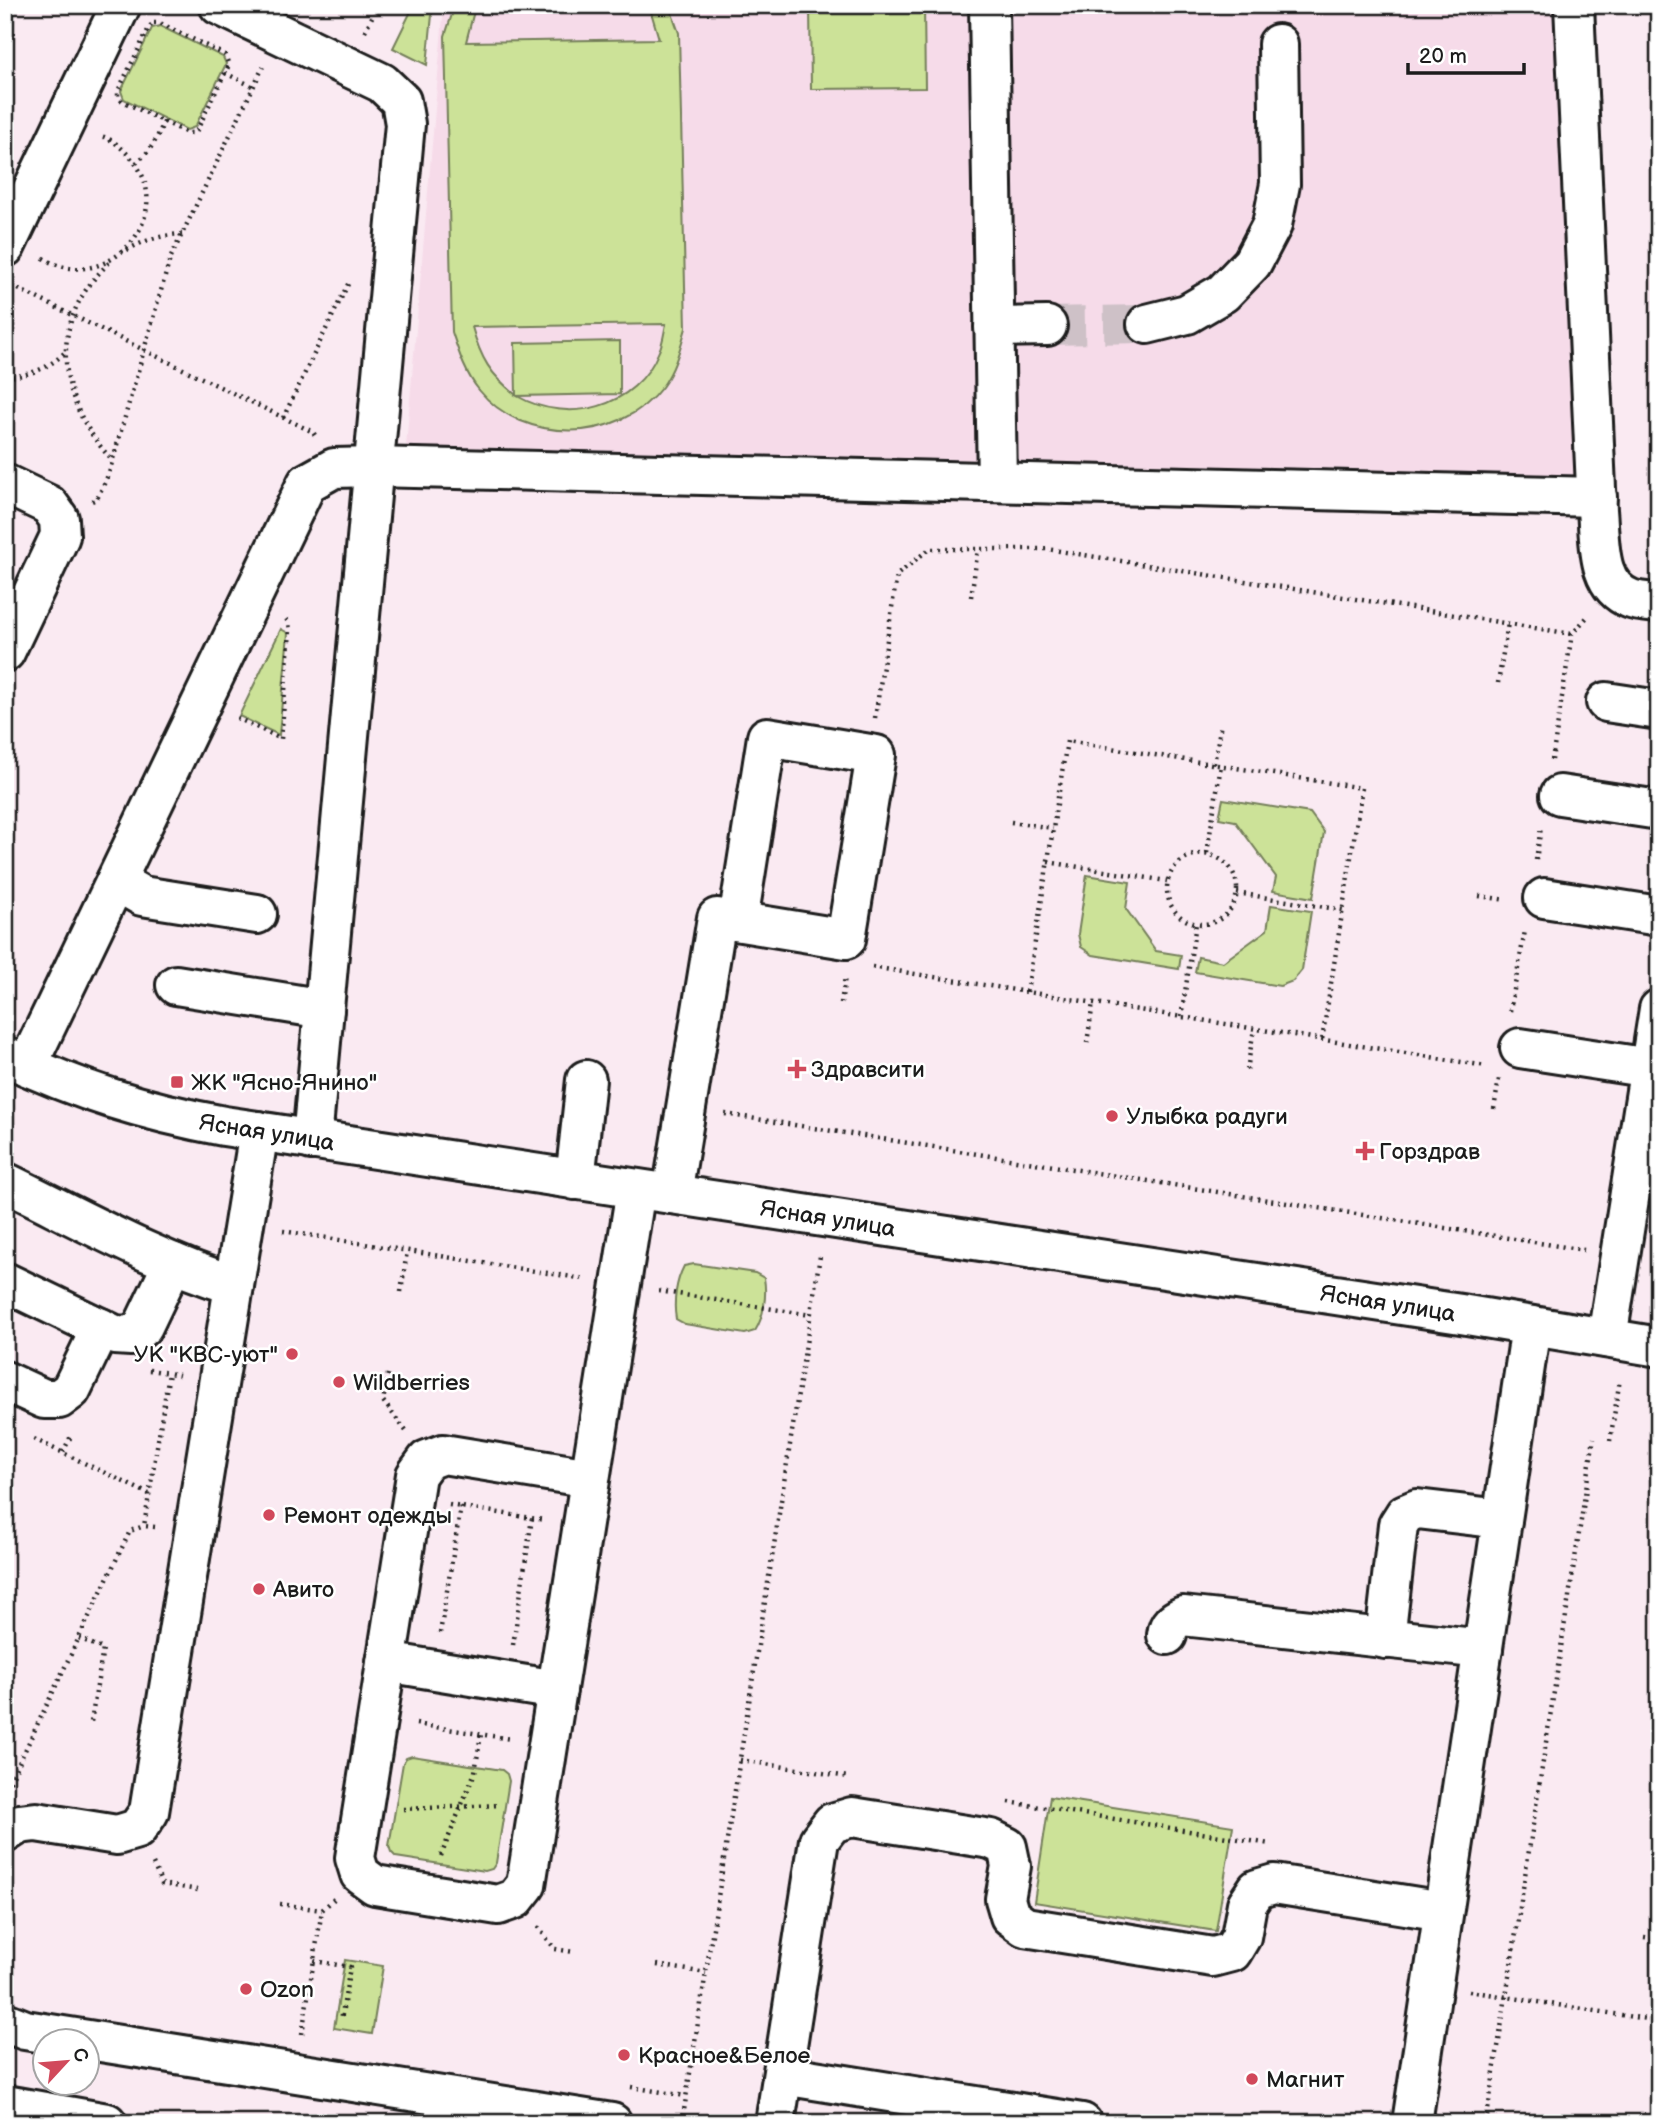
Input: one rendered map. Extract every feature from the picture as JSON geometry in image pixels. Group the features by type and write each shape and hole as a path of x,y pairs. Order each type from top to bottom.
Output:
{"street":[{"path":"10,237 121,5"},
{"path":"219,5 382,83 401,101 405,124 312,1140"},
{"path":"989,5 997,482"},
{"path":"1574,5 1597,497 1603,568 1613,588 1631,599 1659,603"},
{"path":"1147,324 1187,314 1223,293 1252,263 1272,225 1280,184 1279,44"},
{"path":"994,327 1047,326"},
{"path":"16,1061 267,608 307,483 334,468 1597,497"},
{"path":"5,484 49,505 59,519 60,536 18,592 5,652"},
{"path":"1605,702 1659,710"},
{"path":"590,1478 443,1454 427,1460 416,1475 355,1857 360,1874 375,1885 498,1905 516,1899 526,1885 621,1285 686,1108 717,918 846,939 876,755 767,737 737,921"},
{"path":"1560,795 1659,810"},
{"path":"116,881 142,896 257,914"},
{"path":"1544,898 1659,916"},
{"path":"176,985 324,1009"},
{"path":"1631,1342 1620,1256 1652,1081 1659,1009"},
{"path":"1510,1059 1652,1081"},
{"name":"Ясная улица","path":"16,1061 78,1088 167,1115 312,1140 1631,1342"},
{"path":"575,1180 586,1080"},
{"path":"5,1833 19,1824 36,1822 117,1835 137,1829 149,1812 259,1131"},
{"path":"5,1182 173,1263 234,1285"},
{"path":"5,1282 115,1335 131,1336 143,1326 173,1263"},
{"path":"1412,2123 1531,1326"},
{"path":"5,1381 44,1399 60,1399 71,1391 101,1328"},
{"path":"1385,1639 1398,1525 1405,1514 1417,1509 1502,1519"},
{"path":"1167,1635 1167,1629 1173,1621 1184,1616 1483,1649"},
{"path":"386,1662 557,1690"},
{"path":"775,2123 819,1840 832,1823 852,1816 991,1839 1007,1847 1011,1866 1005,1899 1010,1916 1025,1927 1052,1932 1213,1957 1232,1952 1241,1937 1247,1904 1257,1889 1274,1884 1443,1911"},
{"path":"5,2022 25,2030 612,2123"},
{"path":"783,2075 1082,2123"},
{"path":"5,2105 107,2123"}],"path":[{"path":"155,23 225,55 229,65 197,130 187,133 164,121 118,97 118,91 150,26 155,23"},
{"path":"59,519 97,499 113,461 170,259 279,34"},
{"path":"225,73 254,86"},
{"path":"135,163 148,153 164,121"},
{"path":"58,136 88,133 107,138 123,149 135,163 144,181 147,200 144,220 136,237 96,276 80,299 73,316 65,352 67,381 75,408 95,440 113,461"},
{"path":"10,237 20,238 34,253 50,263 69,268 89,268 107,263 141,243 167,235 183,234"},
{"path":"283,418 353,274"},
{"path":"5,283 313,432 334,468"},
{"path":"5,377 23,376 42,369 65,352"},
{"path":"873,725 897,575 929,549 1047,549 1572,634"},
{"path":"971,597 978,549"},
{"path":"267,608 278,627"},
{"path":"240,706 235,717 281,739 290,631 289,623 267,608"},
{"path":"1498,683 1508,623"},
{"path":"1214,764 1221,723"},
{"path":"1027,992 1067,741 1222,765 1362,788 1322,1040"},
{"path":"1207,853 1222,765"},
{"path":"1011,822 1053,828"},
{"path":"1194,853 1207,853 1220,858 1230,867 1237,880 1237,893 1232,907 1223,918 1196,924 1182,919 1173,909 1167,897 1167,881 1171,870 1181,859 1194,853"},
{"path":"1048,862 1167,881"},
{"path":"1237,893 1343,910"},
{"path":"1181,1017 1196,924"},
{"path":"913,974 1432,1058"},
{"path":"841,1003 845,977"},
{"path":"1087,1044 1093,1003"},
{"path":"1247,1069 1254,1029"},
{"path":"1494,1109 1510,1059"},
{"path":"686,1108 1620,1256"},
{"path":"244,1224 811,1315"},
{"path":"401,1292 407,1251"},
{"path":"682,2123 821,1253"},
{"path":"1610,1441 1631,1342"},
{"path":"388,1374 383,1401 427,1460"},
{"path":"28,1436 149,1494"},
{"path":"1486,2123 1594,1438"},
{"path":"412,1499 583,1526"},
{"path":"435,1670 461,1506"},
{"path":"507,1682 533,1518"},
{"path":"5,1791 130,1531 144,1526"},
{"path":"79,1637 103,1649 91,1722"},
{"path":"377,1718 548,1745"},
{"path":"435,1895 442,1855 475,1772 481,1734"},
{"path":"740,1759 852,1777"},
{"path":"1002,1801 1273,1844"},
{"path":"364,1803 401,1809 498,1804 538,1811"},
{"path":"137,1829 162,1884 198,1891"},
{"path":"296,2073 322,1910 360,1874"},
{"path":"280,1903 322,1910"},
{"path":"1644,1937 1659,1939"},
{"path":"314,1961 350,1967 341,2020"},
{"path":"657,1965 706,1973"},
{"path":"1458,1989 1659,2021"}],"shaded area":[{"path":"444,5 1591,5 1614,511 403,481"}],"green space":[{"path":"414,5 433,5 427,65 393,48"},
{"path":"455,5 479,5 473,15 466,42 659,39 651,12 646,5 669,5 679,33 686,328 667,380 644,406 622,419 597,428 571,430 545,428 520,421 498,408 479,390 466,370 452,332 445,36","holes":["666,324 659,351 648,371 634,387 598,406 578,410 537,405 517,396 620,394 620,341 515,343 516,395 499,380 488,365 472,327"]},
{"path":"810,5 924,5 925,88 811,89"},
{"path":"160,26 223,57 226,64 195,127 187,130 124,99 121,91 152,28"},
{"path":"281,629 288,633 279,735 239,716"},
{"path":"1223,799 1310,813 1324,832 1313,898 1273,891 1276,877 1235,821 1219,818"},
{"path":"1087,875 1130,882 1126,909 1156,951 1181,955 1179,969 1093,955 1081,947 1078,934"},
{"path":"1271,905 1311,911 1302,970 1293,981 1280,986 1195,972 1198,957 1223,962 1267,930"},
{"path":"694,1264 755,1273 764,1278 764,1306 755,1331 745,1334 685,1324 676,1319 675,1299 679,1278 684,1266"},
{"path":"412,1756 502,1770 507,1774 509,1781 496,1863 492,1869 485,1871 396,1857 391,1852 389,1846 403,1763 406,1758"},
{"path":"1050,1797 1233,1826 1216,1931 1034,1902"},
{"path":"345,1960 383,1966 372,2034 334,2028"}],"tunnel":[{"path":"1047,326 1147,324"}],"place":[{"name":"Здравсити","path":"797,1069"},
{"name":"ЖК \"Ясно-Янино\"","path":"177,1082"},
{"name":"Улыбка радуги","path":"1112,1116"},
{"name":"Горздрав","path":"1365,1151"},
{"name":"УК \"КВС-уют\"","path":"292,1354"},
{"name":"Wildberries","path":"339,1382"},
{"name":"Ремонт одежды","path":"269,1515"},
{"name":"Авито","path":"259,1589"},
{"name":"Ozon","path":"246,1989"},
{"name":"Красное&Белое","path":"624,2055"},
{"name":"Магнит","path":"1252,2079"}]}
